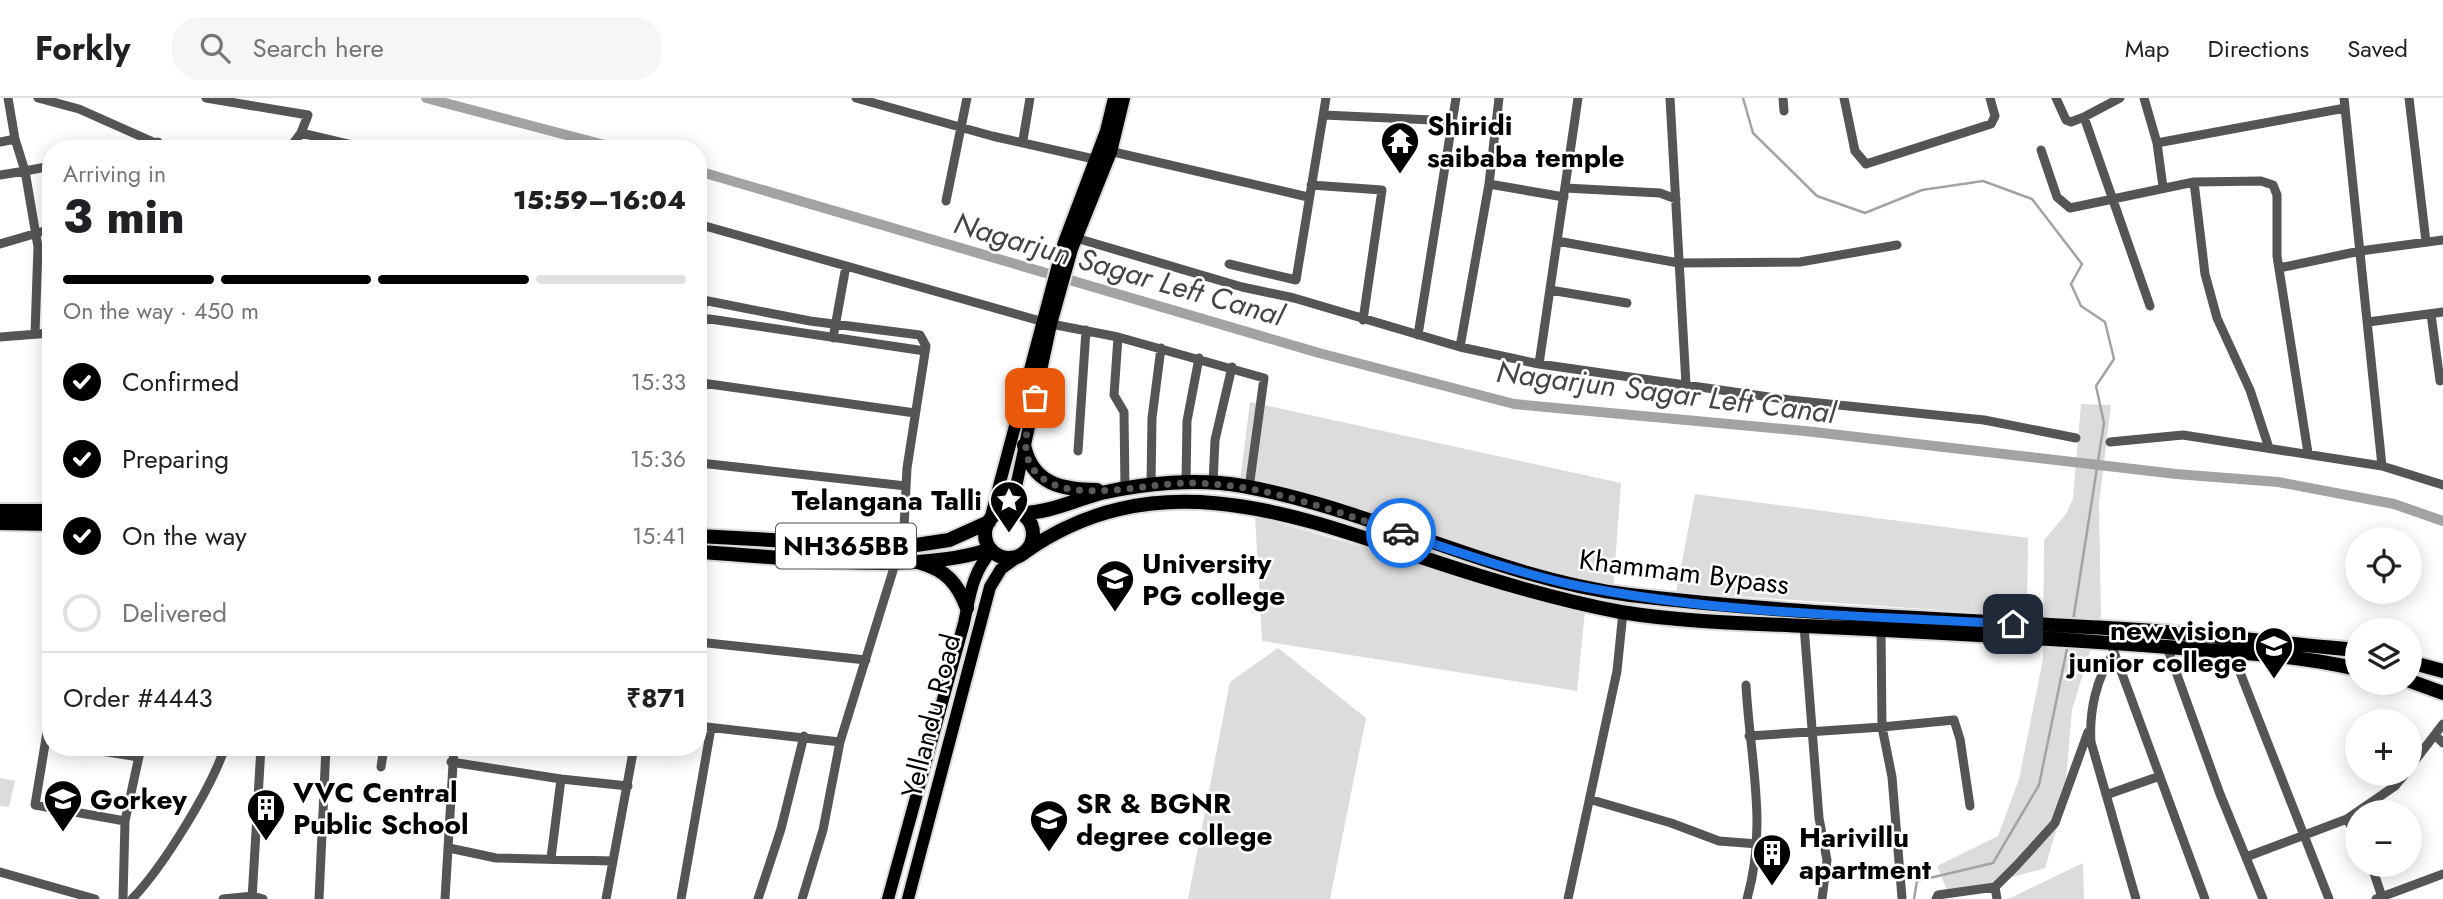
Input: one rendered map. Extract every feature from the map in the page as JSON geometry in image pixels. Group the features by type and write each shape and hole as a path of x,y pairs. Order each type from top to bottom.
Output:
{"highway":[{"path":"1024,445 1036,473 1054,485 1081,490 1125,489"},
{"name":"Khammam Bypass","path":"1016,512 1151,485 1186,483 1250,488 1298,499 1529,573 1625,594 2293,657 2345,667"},
{"name":"Khammam Bypass","path":"1022,554 1065,526 1109,510 1179,502 1240,505 1298,516 1521,588 1623,612 1746,625 1881,631 2038,632"},
{"path":"0,511 42,511"},
{"name":"NH365BB","path":"707,537 901,557 990,521 999,512 1016,512"},
{"path":"1016,512 1033,531 1022,554"},
{"path":"990,521 985,536 991,550"},
{"path":"0,523 42,524"},
{"name":"NH365BB","path":"707,552 957,558 991,550 1005,558 1022,554"},
{"path":"901,557 935,568 947,575 955,583 967,608"},
{"name":"Khammam Bypass","path":"2107,641 2345,650"},
{"path":"2422,665 2443,671"},
{"path":"2422,685 2443,693"}],"main road":[{"path":"1101,153 1114,98"},
{"path":"990,521 1051,306 1101,153 1124,98"},
{"path":"1016,512 1024,445 1046,323"},
{"name":"Yellandu Road","path":"888,899 978,567 991,550"},
{"name":"Yellandu Road","path":"908,899 990,587 1001,569 1022,554"}],"street":[{"path":"9,98 15,139 25,171 37,233 35,334"},
{"path":"38,98 79,109 153,140"},
{"path":"206,98 308,115 296,140"},
{"path":"856,98 963,128 1101,153 1308,197"},
{"path":"946,201 967,98"},
{"path":"1023,140 1030,98"},
{"path":"1294,298 1308,197 1326,98"},
{"path":"1418,335 1456,98"},
{"path":"1460,347 1489,184 1499,98"},
{"path":"1539,364 1578,98"},
{"path":"1670,98 1686,385"},
{"path":"1783,98 1784,111"},
{"path":"1844,98 1855,151 1866,164 1990,124 1995,116 1990,98"},
{"path":"2056,98 2066,120 2071,122 2120,98"},
{"path":"2144,98 2157,143 2163,187"},
{"path":"2344,98 2382,466"},
{"path":"2409,98 2426,242"},
{"path":"2157,143 2345,108"},
{"path":"1324,115 1453,121"},
{"path":"2084,117 2150,306"},
{"path":"301,133 331,140"},
{"path":"0,142 15,139"},
{"path":"2041,150 2062,204 2070,208 2114,201 2163,187 2194,182 2261,181 2273,185 2277,195 2279,268 2308,453"},
{"path":"0,175 42,168"},
{"path":"2194,182 2205,274 2217,317 2250,390 2269,448"},
{"path":"1489,184 1564,192 1660,193 1676,199"},
{"path":"1311,185 1382,190 1363,320"},
{"path":"707,227 1046,323 1118,337 1264,378 1250,488"},
{"path":"0,244 42,232"},
{"path":"2279,268 2360,251 2443,240"},
{"path":"1557,241 1679,263 1800,262 1897,244"},
{"path":"1071,243 1294,298 1460,347 1539,364 1790,400 1984,420 2076,438"},
{"path":"1229,264 1296,280"},
{"path":"833,338 846,266"},
{"path":"1550,290 1627,303"},
{"path":"707,301 835,324 920,335 924,340 925,351 906,486 901,557 839,741 823,830 802,899"},
{"path":"2368,322 2443,312"},
{"path":"2431,314 2440,381"},
{"path":"707,319 925,351"},
{"path":"1078,451 1086,330"},
{"path":"0,337 42,334"},
{"path":"1118,337 1114,395 1124,412 1125,489"},
{"path":"1151,485 1152,418 1161,348"},
{"path":"1186,483 1187,421 1199,358"},
{"path":"1213,484 1215,440 1232,367"},
{"path":"707,384 915,412"},
{"path":"2110,442 2183,435 2382,466 2443,485"},
{"path":"707,464 906,486"},
{"path":"1568,899 1592,800 1617,671 1623,612"},
{"path":"1804,626 1819,818 1827,860 1822,899"},
{"path":"1881,631 1882,727 1892,777 1902,898"},
{"path":"1936,899 1938,895 1995,887 2055,823 2090,726 2107,641"},
{"path":"2107,641 2205,899"},
{"path":"707,643 866,660"},
{"path":"2166,647 2263,899"},
{"path":"2232,652 2302,836 2329,899"},
{"path":"1746,685 1749,736 1759,811 1757,864 1747,899"},
{"path":"1749,736 1954,720 1961,739 1970,806"},
{"path":"2422,752 2443,724"},
{"path":"2090,726 2091,742 2136,899"},
{"path":"707,727 839,741"},
{"path":"707,751 711,728"},
{"path":"2435,735 2443,743"},
{"path":"758,899 780,829 804,736"},
{"path":"45,756 35,805 125,821"},
{"path":"123,899 125,821 139,756"},
{"path":"132,899 158,866 198,803 221,756"},
{"path":"253,898 261,756"},
{"path":"319,899 326,756"},
{"path":"381,767 383,756"},
{"path":"445,899 452,756"},
{"path":"606,899 633,756"},
{"path":"681,899 706,756"},
{"path":"451,762 628,786"},
{"path":"2106,795 2160,776"},
{"path":"551,858 561,779"},
{"path":"2374,800 2395,786"},
{"path":"1592,800 1671,823 1719,841 1758,845"},
{"path":"2246,857 2345,819"},
{"path":"449,849 496,858 612,861"},
{"path":"0,872 95,899"},
{"path":"2374,877 2379,898 2443,874"},
{"path":"1995,887 1997,899"},
{"path":"223,899 263,899"}],"shaded area":[{"path":"1250,402 1621,483 1613,591 1240,481"},
{"path":"2081,404 2111,405 2099,504 2101,615 2072,710 2064,804 2045,868 1949,895 1937,866 1998,836 2019,779 2043,659 2044,540 2066,514 2073,498"},
{"path":"1695,494 2028,538 2027,616 1676,592"},
{"path":"1255,516 1585,611 1577,691 1262,641"},
{"path":"1278,648 1366,718 1330,899 1188,899 1230,682"},
{"path":"0,778 15,781 9,807 0,806"},
{"path":"2083,863 2084,899 2008,899"}],"waterway":[{"name":"Nagarjun Sagar Left Canal","path":"426,98 586,140"},
{"path":"1743,98 1753,133 1817,196 1865,213 1922,190 1983,181 2032,199 2082,264 2071,284 2081,306 2105,322 2114,359 2096,386 2104,423 2073,621"},
{"name":"Nagarjun Sagar Left Canal","path":"707,174 1319,353 1514,404 1805,431 2176,474 2278,482 2394,504 2443,521"},
{"path":"1914,899 1917,881 1993,863 2039,785 2068,644"}],"way so far":[{"path":"1035,398 1024,445 1026,456 1036,473 1054,485 1081,490 1186,483 1242,486 1298,499 1401,533"}],"place":[{"name":"Shiridi saibaba temple","path":"1400,175"},
{"name":"Telangana Talli","path":"1009,534"},
{"name":"University PG college","path":"1115,613"},
{"name":"new vision junior college","path":"2274,680"},
{"name":"Gorkey","path":"63,833"},
{"name":"VVC Central Public School","path":"266,842"},
{"name":"SR & BGNR degree college","path":"1049,853"},
{"name":"Harivillu apartment","path":"1772,887"}],"route":[{"path":"1401,533 1566,583 1625,594 1743,607 2013,624"}]}
